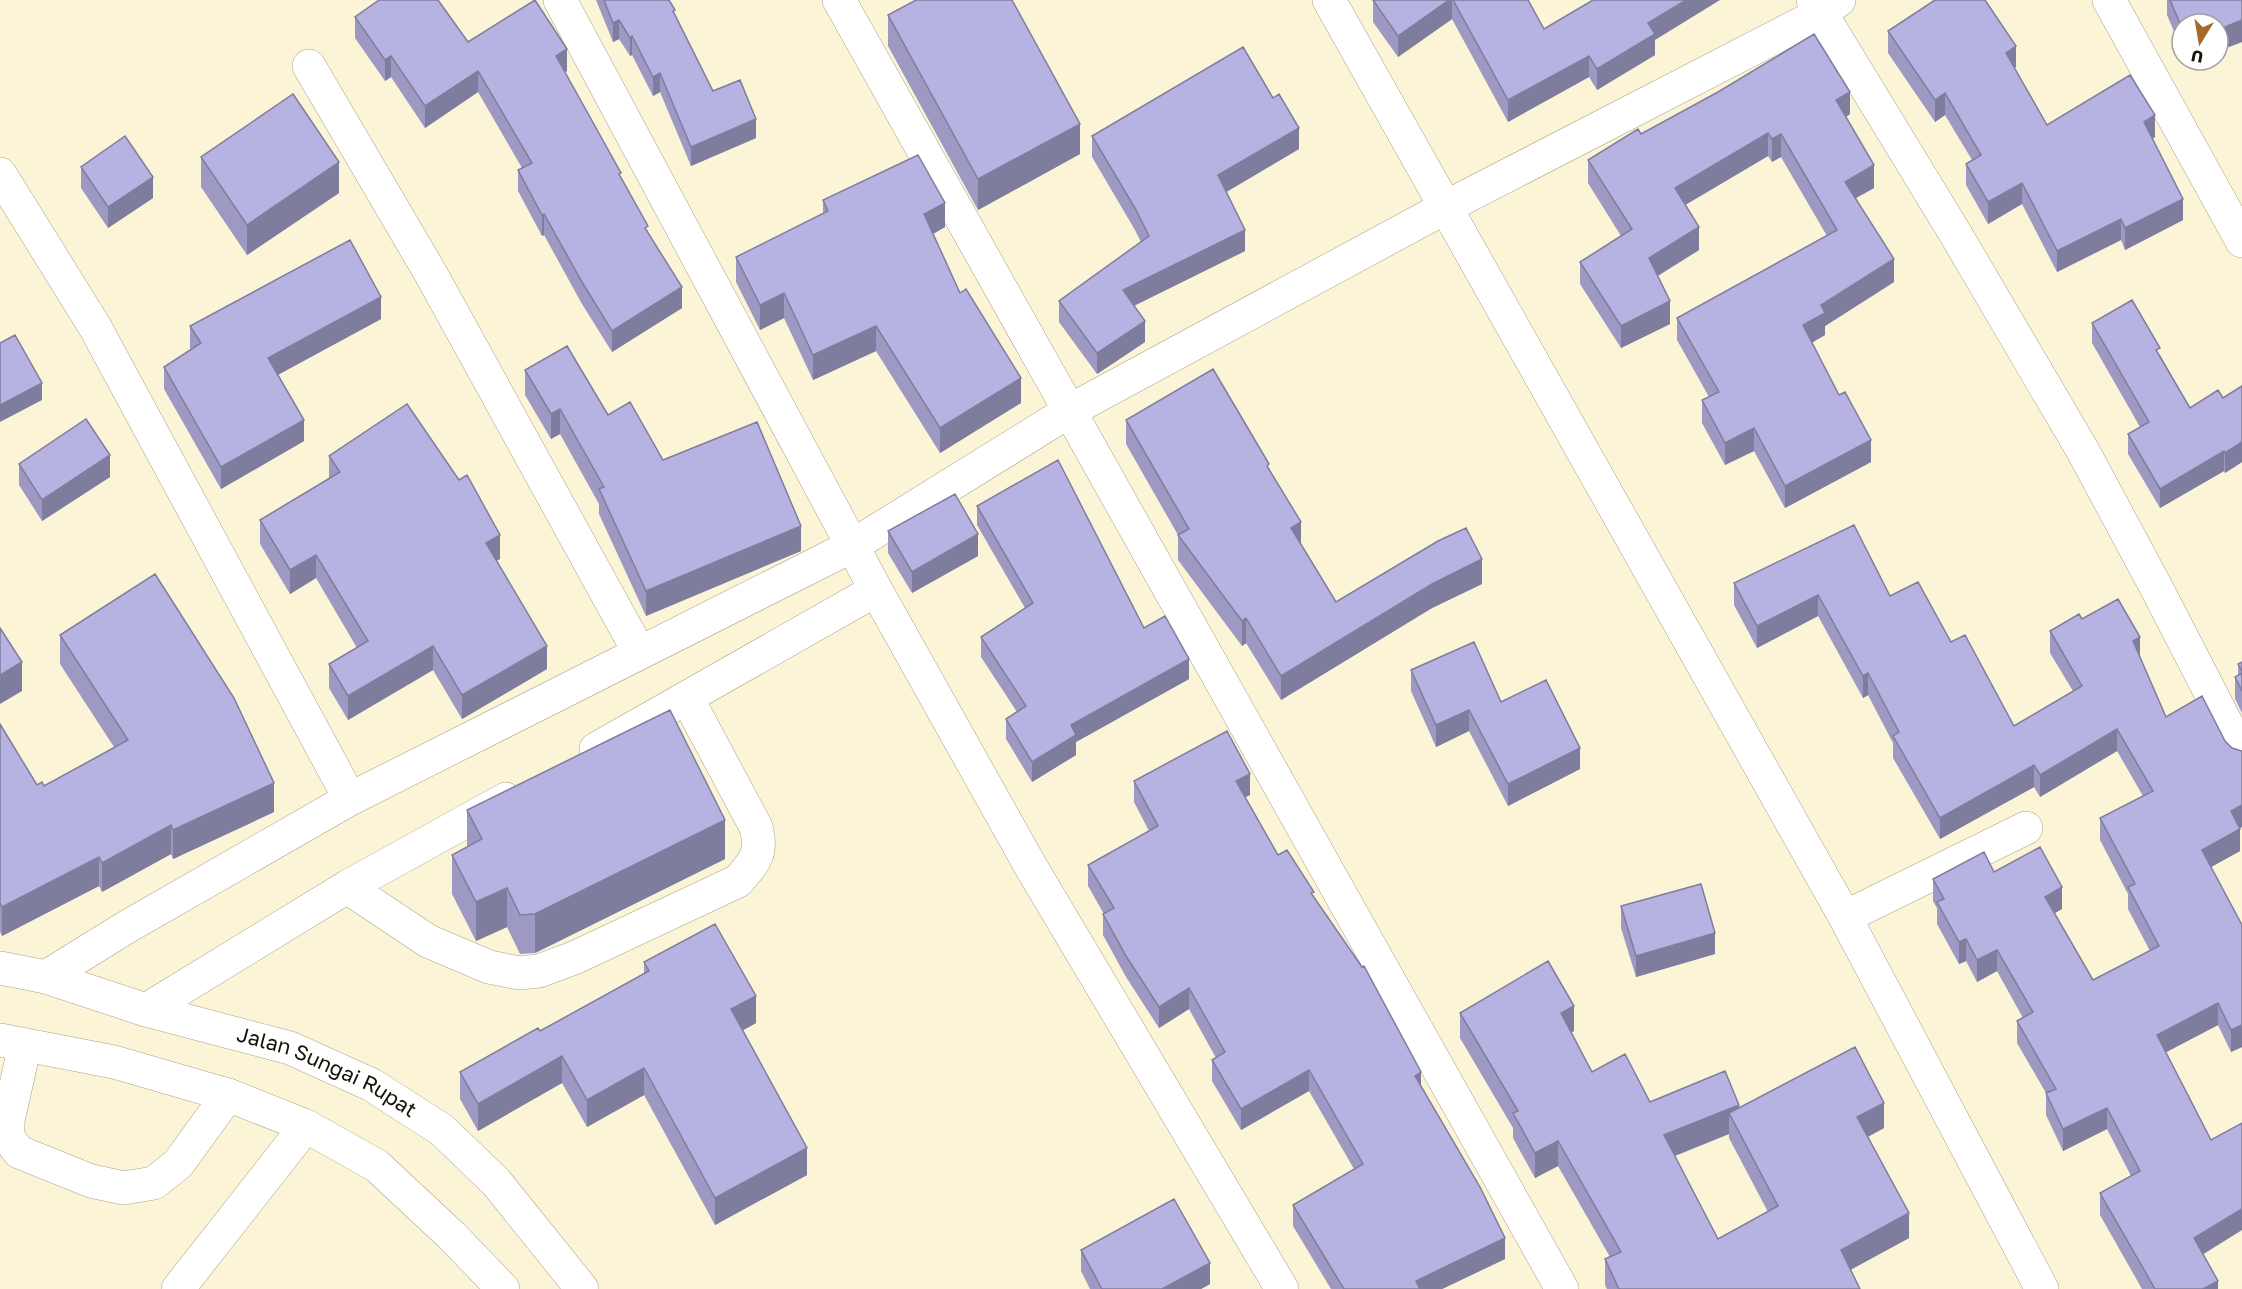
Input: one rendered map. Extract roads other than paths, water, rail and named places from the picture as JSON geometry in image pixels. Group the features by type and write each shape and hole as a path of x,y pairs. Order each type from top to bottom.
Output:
{"street":[{"path":"560,0 852,546 1031,867 1282,1289"},
{"path":"839,0 1562,1289"},
{"path":"1329,0 1845,917 2042,1289"},
{"path":"2109,0 2242,241"},
{"path":"46,977 125,928 350,800 852,546 1071,410 1824,5 2083,451 2242,754"},
{"path":"309,66 431,274 639,652"},
{"path":"0,174 95,327 350,800"},
{"path":"574,761 876,590"},
{"path":"347,887 428,940 489,967 519,974 539,971 574,958 738,881 753,864 759,853 760,843 756,827 687,698"},
{"path":"146,1010 347,887 533,784"},
{"path":"1845,917 2026,828"},
{"name":"Jalan Sungai Rupat","path":"0,968 46,977 146,1010 290,1048 372,1085 442,1130 496,1182 582,1289"},
{"path":"228,1095 178,1164 154,1183 124,1188 91,1181 19,1152 9,1139 7,1125 13,1042 114,1062 228,1095 306,1126 376,1166 452,1236 503,1289"},
{"path":"178,1289 306,1126"}]}
